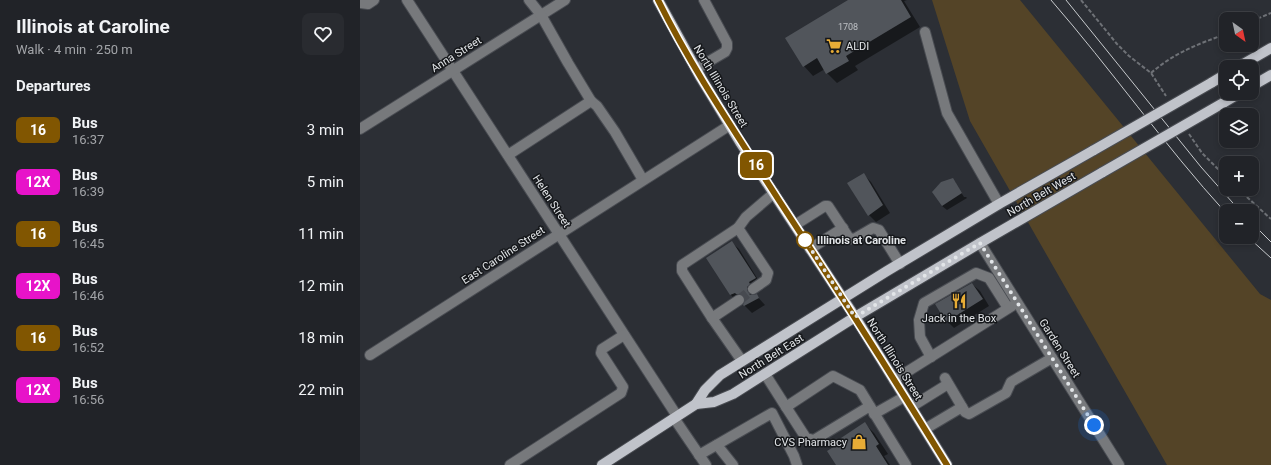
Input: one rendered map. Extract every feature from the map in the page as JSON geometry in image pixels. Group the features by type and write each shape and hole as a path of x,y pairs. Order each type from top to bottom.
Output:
{"main road":[{"name":"North Illinois Street","path":"658,0 696,69 730,125 843,298 948,465"},
{"path":"1250,60 1271,48"},
{"path":"1259,82 1271,75"},
{"name":"North Belt West","path":"843,298 999,204 1219,78"},
{"name":"North Belt West","path":"855,317 1227,100"},
{"name":"North Belt East","path":"696,404 705,390 720,375 843,298"},
{"name":"North Belt East","path":"602,465 696,404 714,402 733,394 855,317"}],"street":[{"path":"360,3 368,4 374,0"},
{"name":"Helen Street","path":"407,0 624,335 706,465"},
{"path":"529,0 541,15 591,101 597,106 615,132 643,180"},
{"name":"Anna Street","path":"360,129 565,0"},
{"path":"696,69 725,52 727,48 727,43 704,0"},
{"path":"925,32 947,113 999,204"},
{"path":"508,155 591,101"},
{"name":"East Caroline Street","path":"370,355 730,125"},
{"path":"742,362 682,270 682,265 738,228 746,217 774,193"},
{"path":"795,225 825,206 828,206 849,238 854,239 873,228 879,230 900,264"},
{"path":"738,228 768,273 766,280 753,289"},
{"path":"810,249 843,228"},
{"name":"Garden Street","path":"980,243 1119,465"},
{"path":"931,357 920,337 919,320 924,304 976,273 989,278 1008,308"},
{"path":"712,318 739,300"},
{"path":"894,380 1017,302"},
{"path":"510,465 621,393 623,387 601,352 602,349 624,335"},
{"path":"911,407 946,381 965,412 969,414 1006,393 1011,382 1052,358"},
{"path":"765,374 806,438 814,440 872,410 904,397"},
{"path":"786,407 833,376 860,390 906,465"},
{"path":"925,429 962,407"},
{"path":"699,455 772,413 797,465"},
{"path":"717,446 733,465"}],"path":[{"path":"1081,0 1117,44 1129,56 1151,73 1168,99"},
{"path":"1259,18 1271,13"},
{"path":"1151,73 1175,55 1198,44 1219,36"},
{"path":"1186,130 1202,153 1219,170"},
{"path":"1246,196 1271,219"}],"shaded area":[{"path":"932,0 1020,0 1260,294 1271,300 1271,465 1167,465 970,121"}],"building":[{"path":"848,0 901,0 911,17 846,56 849,61 826,74 817,58 803,67 785,38"},
{"path":"864,173 883,205 868,216 847,183"},
{"path":"953,178 962,193 942,206 932,192 941,182"},
{"path":"732,241 756,278 749,282 750,284 747,287 747,290 750,295 757,294 759,298 744,306 744,296 742,294 735,293 730,295 706,258"},
{"name":"Jack in the Box","path":"972,283 983,299 946,322 935,304"},
{"name":"CVS Pharmacy","path":"865,422 879,444 876,446 888,465 836,465 827,451 843,441 841,438"}],"tunnel":[{"path":"739,300 753,289"}],"tram line":[{"path":"1051,0 1181,161 1219,205"},
{"path":"1066,0 1201,167 1234,204"},
{"path":"1259,230 1271,242"},
{"path":"1256,244 1271,258"}],"bus line":[{"name":"16","path":"658,0 701,78 740,142 855,317 947,465"}],"place":[{"name":"ALDI","path":"834,46"},
{"name":"Illinois at Caroline","path":"805,240"},
{"name":"Jack in the Box","path":"959,301"},
{"name":"CVS Pharmacy","path":"859,442"}],"route":[{"path":"805,240 803,237 855,317 980,243 1094,425"}]}
